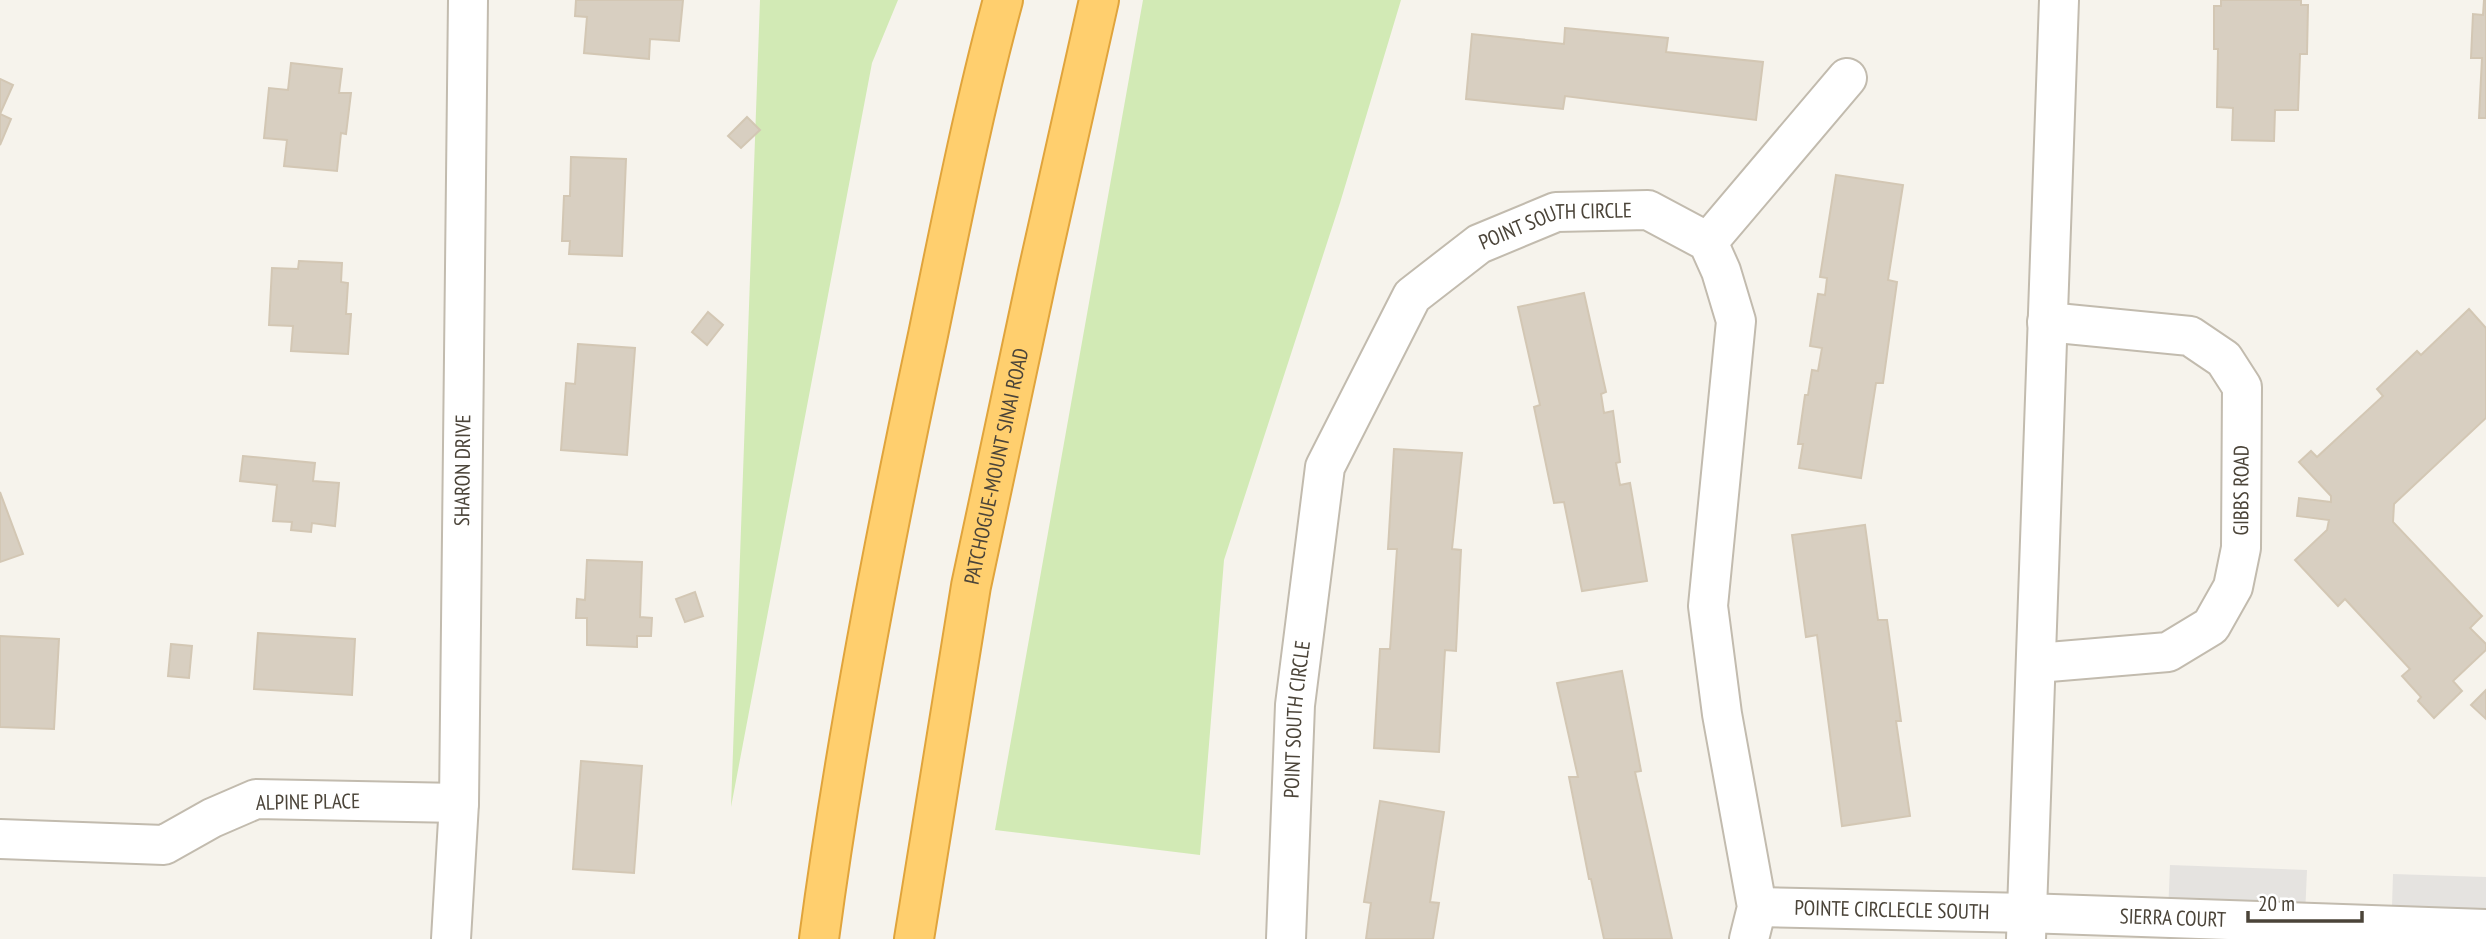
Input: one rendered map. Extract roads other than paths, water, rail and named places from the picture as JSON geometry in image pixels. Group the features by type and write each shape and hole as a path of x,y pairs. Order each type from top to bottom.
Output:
{"highway":[{"path":"818,939 832,843 893,499 983,76 1003,0"},
{"name":"PATCHOGUE-MOUNT SINAI ROAD","path":"914,939 971,586 1099,0"}],"street":[{"name":"SHARON DRIVE","path":"451,939 459,803 468,0"},
{"path":"2027,926 2059,0"},
{"path":"1753,923 1708,606 1736,321 1721,271 1708,242 1847,78"},
{"name":"POINT SOUTH CIRCLE","path":"1286,939 1295,705 1325,467 1412,296 1479,244 1556,212 1648,210 1708,242"},
{"name":"GIBBS ROAD","path":"2037,663 2168,652 2211,626 2232,587 2241,548 2242,387 2224,359 2190,336 2047,322"},
{"name":"ALPINE PLACE","path":"0,839 164,845 212,818 256,799 459,803"},
{"name":"POINTE CIRCLECLE SOUTH","path":"1753,923 2027,926"},
{"name":"SIERRA COURT","path":"2027,926 2486,929"}]}
